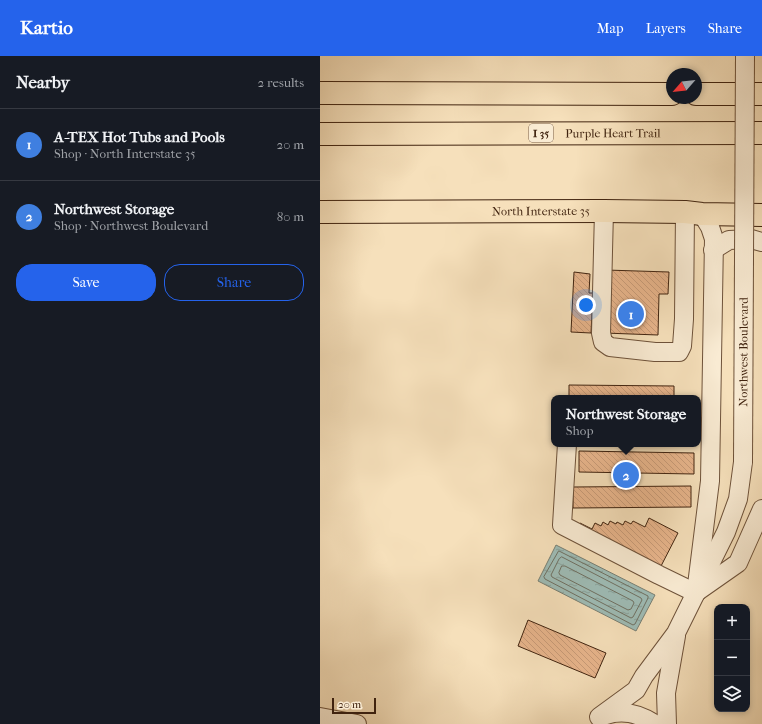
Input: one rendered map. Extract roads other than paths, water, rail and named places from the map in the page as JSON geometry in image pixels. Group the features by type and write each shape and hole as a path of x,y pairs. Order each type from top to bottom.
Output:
{"main road":[{"path":"320,93 666,94"},
{"path":"702,94 762,94"},
{"name":"Purple Heart Trail","path":"320,134 762,133"},
{"name":"North Interstate 35","path":"320,212 604,212 762,215"}],"street":[{"name":"Northwest Boulevard","path":"593,721 636,690 644,676 676,633 726,532 738,499 743,462 745,56"},
{"path":"604,212 601,333 603,342 610,347 655,352 679,352 682,346 693,213"},
{"path":"693,213 710,227 714,239 705,412 710,481 696,593"},
{"path":"713,250 730,240 751,239 762,242"},
{"path":"567,447 562,525 659,576 696,593"},
{"path":"696,593 738,563 762,509"},
{"name":"Northwest Boulevard","path":"667,724 666,693 676,633"},
{"path":"593,721 610,713 627,712 643,716 655,724"},
{"path":"320,717 357,724"}],"water":[{"path":"556,545 655,595 636,631 538,581"}],"place":[{"name":"A-TEX Hot Tubs and Pools","path":"631,314"},
{"name":"Northwest Storage","path":"626,475"}]}
